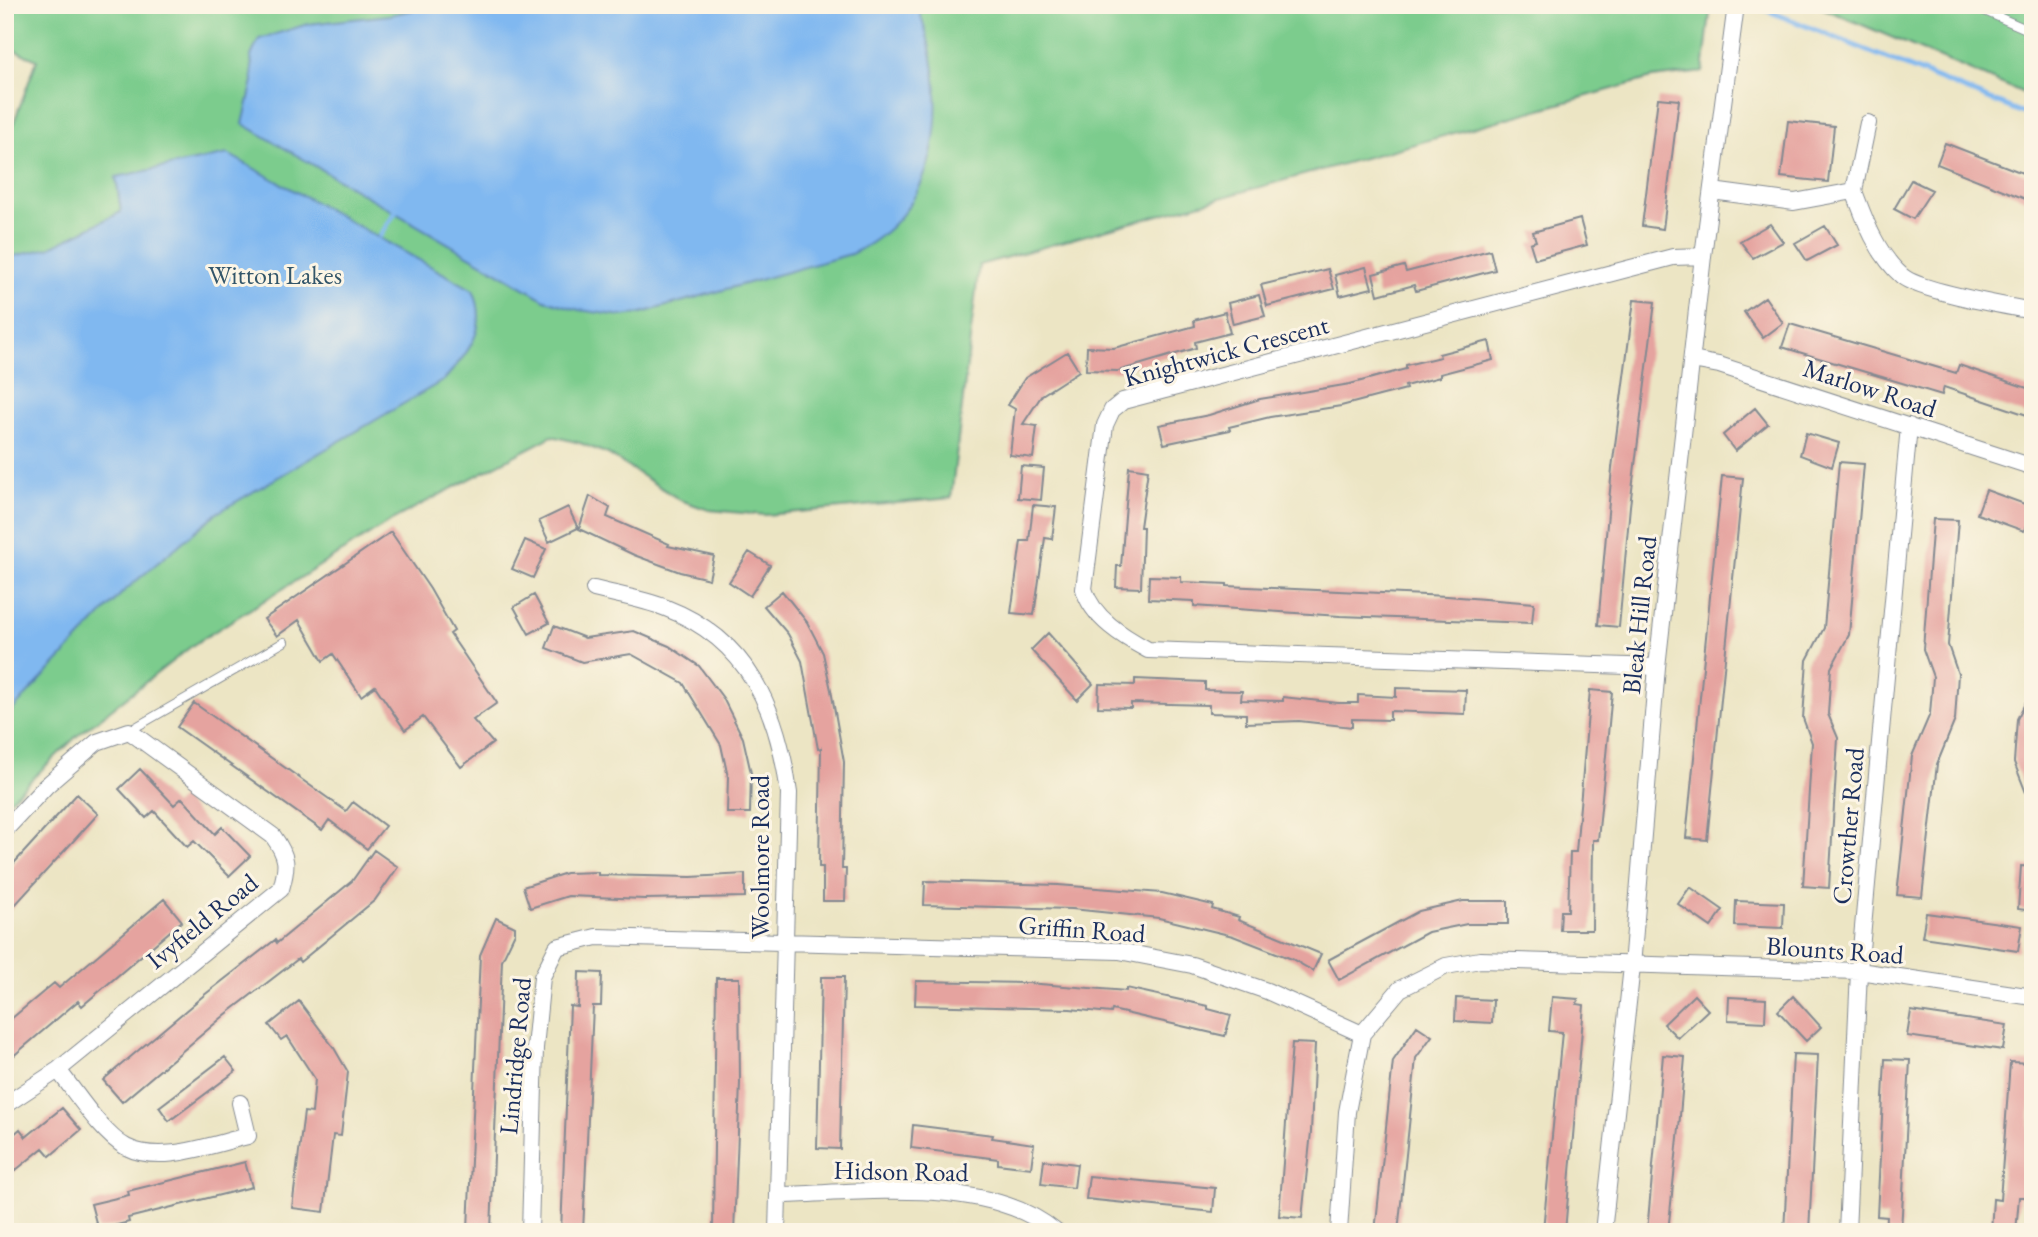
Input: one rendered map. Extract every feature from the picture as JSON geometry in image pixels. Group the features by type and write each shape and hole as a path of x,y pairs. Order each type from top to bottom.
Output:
{"street":[{"name":"Bleak Hill Road","path":"1603,1232 1632,966 1657,667 1703,256 1736,5"},
{"path":"1868,123 1853,191 1869,232 1903,277 1959,296 2033,311"},
{"path":"1712,191 1794,202 1853,191"},
{"name":"Knightwick Crescent","path":"1657,667 1149,650 1121,636 1094,608 1084,589 1105,425 1112,410 1123,401 1673,257 1703,256"},
{"name":"Marlow Road","path":"1692,360 1719,365 2033,467"},
{"name":"Crowther Road","path":"1847,1232 1859,971 1909,426"},
{"name":"Woolmore Road","path":"594,589 664,607 694,620 733,649 751,676 774,722 789,793 777,1232"},
{"path":"5,830 46,786 97,742 129,731"},
{"name":"Ivyfield Road","path":"5,1105 58,1070 281,889 288,867 282,848 272,836 129,731"},
{"name":"Lindridge Road","path":"530,1232 535,1048 542,977 557,947 596,937 784,942"},
{"name":"Griffin Road","path":"784,942 1119,951 1192,965 1267,991 1362,1034"},
{"name":"Blounts Road","path":"1362,1034 1400,989 1446,966 1480,960 1859,971 2033,997"},
{"path":"1339,1232 1347,1112 1362,1034"},
{"path":"58,1070 114,1138 141,1153 190,1149 248,1136 240,1102"},
{"name":"Hidson Road","path":"780,1195 956,1192 1014,1208 1041,1220 1055,1232"}],"lane":[{"path":"1970,5 2033,32"},
{"path":"129,731 284,642"}],"green space":[{"name":"Witton Lakes","path":"5,5 1711,5 1703,72 1652,78 979,265 951,498 765,515 709,510 680,500 608,454 552,436 399,516 193,645 77,736 5,805 5,146 37,60 5,46"},
{"path":"1815,5 2033,5 2033,97"}],"water":[{"name":"Witton Lakes","path":"435,5 917,5 935,74 933,146 923,179 907,209 883,234 851,254 638,314 622,316 579,310 545,300 243,124 253,81 251,56 259,39 308,24 390,15"},
{"name":"Witton Lakes","path":"228,154 473,290 479,317 474,339 444,380 217,513 123,592 5,718 5,258 49,248 121,212 116,177"}],"building":[{"path":"1658,98 1679,100 1663,229 1642,226"},
{"path":"1788,121 1834,126 1828,182 1781,177"},
{"path":"1945,143 2033,177 2033,202 1937,164"},
{"path":"1911,180 1932,190 1913,219 1894,209"},
{"path":"1580,219 1587,245 1535,259 1530,243 1536,241 1533,232"},
{"path":"1770,224 1783,242 1753,258 1740,241"},
{"path":"1825,226 1837,245 1807,261 1795,243"},
{"path":"1490,250 1495,270 1416,291 1414,285 1378,295 1373,274 1404,266 1406,272"},
{"path":"1366,267 1372,288 1340,296 1335,275"},
{"path":"1328,269 1334,289 1267,306 1261,285"},
{"path":"1259,295 1265,316 1233,324 1228,303"},
{"path":"1765,297 1783,323 1763,338 1744,312"},
{"path":"1634,300 1655,302 1630,506 1619,627 1598,625 1612,468"},
{"path":"1225,312 1230,333 1195,342 1196,348 1118,371 1086,370 1087,347 1114,348 1195,326 1194,320"},
{"path":"1790,324 1956,373 1959,365 2033,390 2033,417 1944,387 1942,395 1782,347"},
{"path":"1489,341 1493,360 1440,374 1440,377 1405,386 1406,389 1341,406 1270,417 1229,427 1230,430 1164,444 1159,425 1209,415 1260,399 1350,384 1406,369 1406,365 1440,357 1439,354"},
{"path":"1067,352 1079,371 1042,395 1023,424 1037,426 1033,458 1010,455 1015,409 1008,405 1025,378"},
{"path":"1755,408 1768,424 1735,451 1723,435"},
{"path":"1806,433 1839,443 1832,467 1800,455"},
{"path":"1839,462 1864,464 1849,635 1831,668 1828,714 1838,738 1829,888 1803,886 1812,743 1803,718 1807,660 1824,628"},
{"path":"1021,466 1044,468 1041,500 1018,498"},
{"path":"1129,467 1148,470 1140,527 1143,527 1141,588 1116,587 1117,566 1121,566"},
{"path":"1722,476 1743,478 1707,840 1686,838"},
{"path":"1986,490 2033,507 2024,531 1977,514"},
{"path":"590,496 610,508 607,517 669,544 668,546 714,556 709,579 680,572 634,555 579,529"},
{"path":"1033,505 1056,507 1052,539 1045,538 1034,615 1011,613 1021,541 1029,541"},
{"path":"568,507 578,528 549,542 539,521"},
{"path":"1933,519 1958,520 1948,645 1958,674 1955,720 1937,764 1922,897 1897,895 1912,756 1930,714 1933,677 1923,649"},
{"path":"391,532 430,589 454,631 450,634 497,703 473,720 493,743 461,767 423,717 405,730 375,686 361,696 333,654 323,661 299,620 277,636 264,619"},
{"path":"525,540 546,549 533,578 512,569"},
{"path":"749,552 770,565 750,596 729,582"},
{"path":"1149,576 1181,577 1181,582 1227,586 1447,596 1534,603 1532,623 1340,616 1194,606 1194,601 1148,599"},
{"path":"782,591 807,622 823,653 831,690 844,762 842,869 846,869 845,901 823,901 823,867 819,867 821,748 818,749 802,661 788,634 764,606"},
{"path":"534,595 549,623 529,634 514,607"},
{"path":"554,626 585,638 634,631 669,646 699,666 723,698 743,738 751,773 750,813 727,813 728,777 721,745 683,683 631,654 582,662 546,648"},
{"path":"1048,633 1093,684 1077,700 1031,650"},
{"path":"1135,679 1205,682 1205,690 1242,691 1241,700 1283,701 1283,697 1358,703 1358,695 1396,697 1396,688 1466,690 1465,714 1390,711 1390,720 1352,719 1352,727 1299,721 1246,723 1246,714 1209,713 1209,705 1131,703 1131,708 1098,707 1099,684 1135,685"},
{"path":"2033,688 2032,808 2014,762 2017,719"},
{"path":"1590,690 1612,692 1598,840 1593,840 1592,930 1560,930 1561,911 1568,911 1570,852 1576,852"},
{"path":"194,703 346,811 353,802 385,826 367,849 329,820 322,830 177,727"},
{"path":"140,769 174,805 182,798 215,834 222,827 250,856 229,876 194,841 187,847 154,811 146,818 119,789"},
{"path":"77,794 98,814 5,916 5,873"},
{"path":"374,850 398,867 375,900 300,962 298,959 225,1015 122,1102 103,1080 203,996 275,940 277,943 352,881"},
{"path":"2021,866 2033,867 2033,911 2018,909"},
{"path":"598,872 598,875 691,877 745,874 745,897 645,899 568,896 530,908 523,887 566,873"},
{"path":"925,881 1058,885 1162,893 1213,905 1212,909 1239,917 1238,920 1321,954 1313,971 1292,959 1233,936 1159,918 1072,909 924,905"},
{"path":"1690,887 1723,910 1711,927 1678,904"},
{"path":"164,899 182,921 82,1006 78,1001 5,1063 5,1024 54,983 59,988"},
{"path":"1463,901 1508,901 1508,924 1467,924 1428,932 1339,980 1328,960 1419,911"},
{"path":"1736,901 1784,903 1783,928 1735,926"},
{"path":"1926,913 2022,926 2018,951 1922,937"},
{"path":"496,918 515,927 515,933 502,960 491,1230 468,1229 480,955"},
{"path":"579,972 602,973 601,1006 593,1006 583,1232 561,1232 570,1006 578,1007"},
{"path":"821,977 844,977 840,1149 817,1148"},
{"path":"716,978 739,978 740,1083 734,1232 713,1232"},
{"path":"916,981 1027,983 1126,991 1126,988 1208,1006 1208,1009 1231,1015 1225,1036 1112,1010 1111,1013 1070,1009 915,1005"},
{"path":"1694,995 1708,1010 1678,1038 1664,1024"},
{"path":"1793,996 1821,1027 1806,1041 1778,1011"},
{"path":"1552,997 1578,999 1577,1004 1584,1005 1565,1232 1543,1230 1562,1032 1549,1031"},
{"path":"1729,997 1766,999 1765,1022 1728,1020"},
{"path":"1456,998 1493,1000 1492,1023 1455,1021"},
{"path":"299,1001 334,1048 348,1072 341,1136 333,1135 324,1212 292,1208 304,1112 312,1113 315,1079 287,1036 281,1040 269,1025"},
{"path":"1911,1011 2007,1025 2003,1050 1907,1036"},
{"path":"1417,1026 1432,1036 1416,1058 1398,1232 1375,1232 1393,1061"},
{"path":"1292,1043 1315,1044 1311,1132 1302,1218 1279,1216"},
{"path":"1793,1054 1818,1055 1809,1232 1784,1232"},
{"path":"1663,1055 1685,1057 1679,1128 1668,1232 1647,1232"},
{"path":"225,1057 236,1071 169,1121 159,1107"},
{"path":"1885,1059 1910,1060 1901,1232 1886,1232 1887,1217 1877,1216"},
{"path":"2010,1062 2033,1063 2026,1197 2019,1197 2016,1232 1991,1232 1993,1199 2000,1200"},
{"path":"62,1108 81,1130 50,1156 43,1148 5,1179 5,1142 20,1129 26,1137"},
{"path":"913,1125 993,1135 992,1138 1034,1144 1031,1168 998,1164 998,1159 911,1148"},
{"path":"1044,1160 1077,1164 1074,1188 1041,1184"},
{"path":"245,1162 252,1187 128,1218 129,1222 98,1230 91,1204 129,1195 128,1191"},
{"path":"1089,1176 1215,1188 1213,1212 1086,1199"}],"waterway":[{"path":"1756,6 2033,117"},
{"path":"380,236 395,213"}]}
